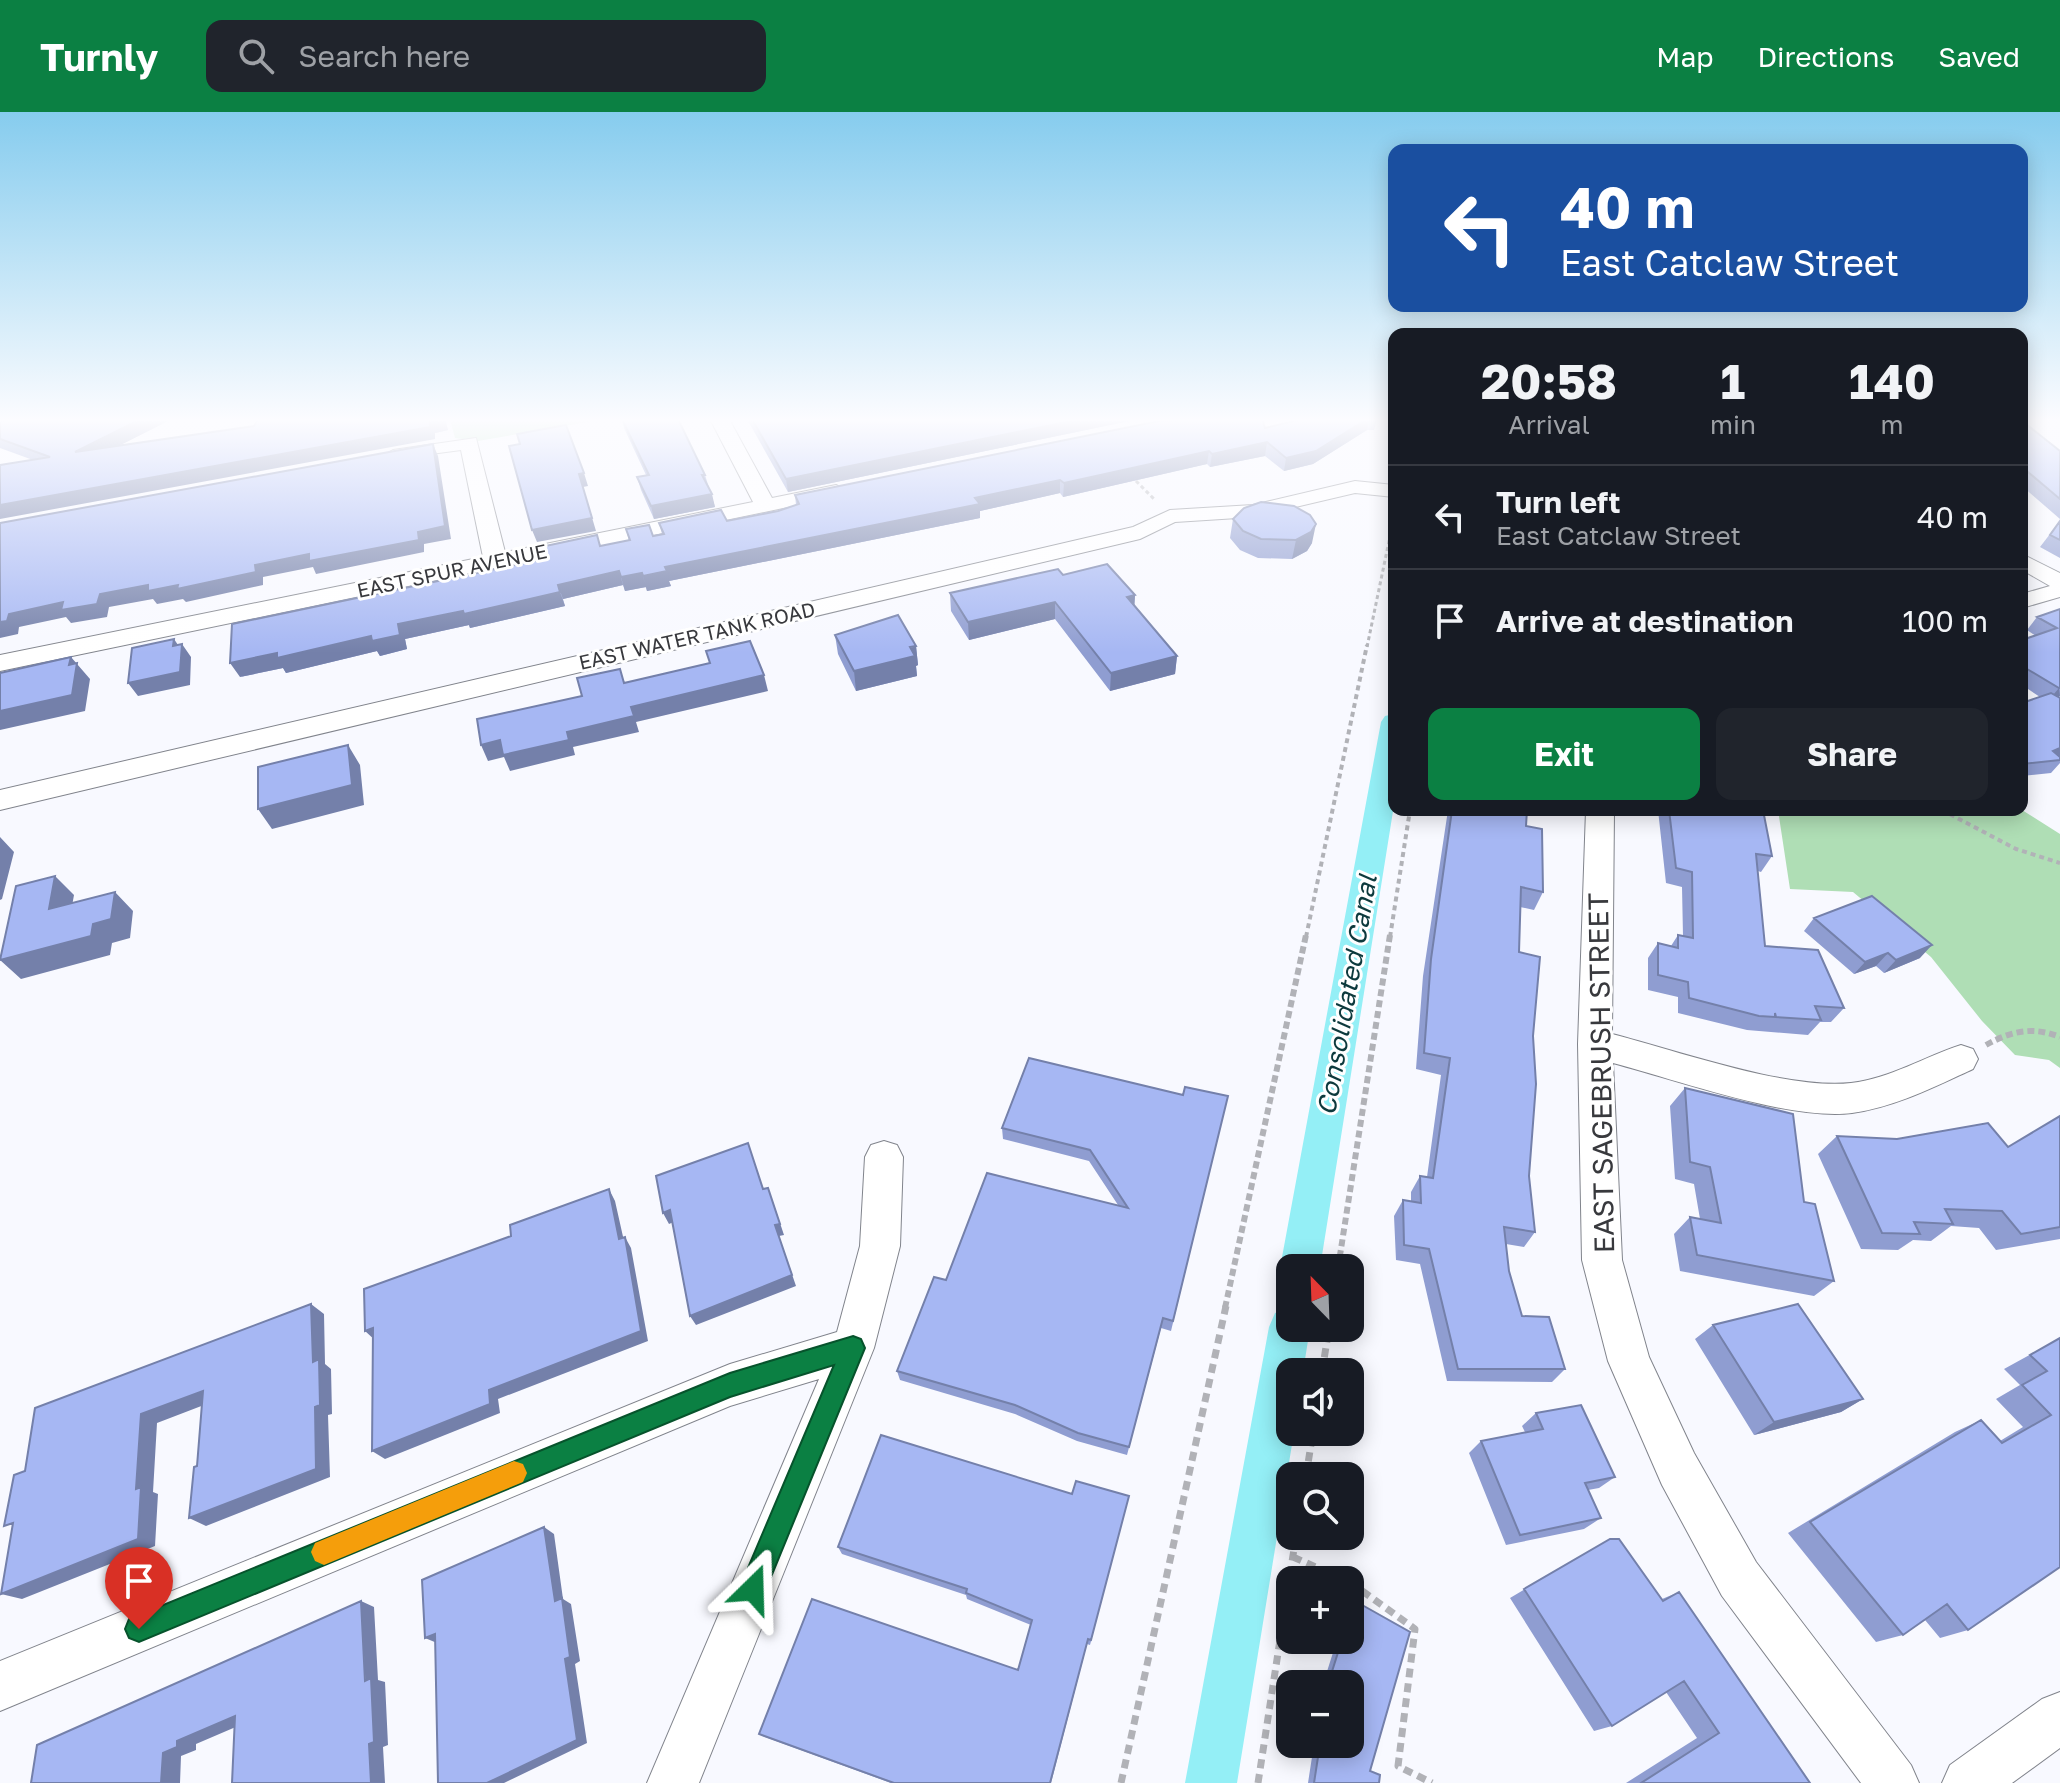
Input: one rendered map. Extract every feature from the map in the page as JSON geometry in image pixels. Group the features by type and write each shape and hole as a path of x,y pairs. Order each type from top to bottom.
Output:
{"street":[{"path":"481,497 496,562"},
{"path":"761,497 765,505"},
{"name":"EAST SPUR AVENUE","path":"0,663 805,497"},
{"name":"EAST WATER TANK ROAD","path":"0,800 1140,532 1170,516 1253,511 1313,497"},
{"path":"2028,564 2060,582"},
{"path":"2028,599 2060,590"},
{"name":"EAST SAGEBRUSH STREET","path":"1600,816 1595,1044 1602,1260 1629,1361 1678,1469 1739,1579 1893,1783"},
{"path":"1595,1044 1808,1099 1852,1098 1896,1088 1961,1059"},
{"path":"673,1783 853,1348 880,1246 884,1157"},
{"path":"0,1686 730,1385 853,1348"},
{"path":"1968,1783 2060,1717"}],"path":[{"path":"1151,497 1170,516"},
{"path":"1121,1783 1388,546"},
{"path":"1340,1254 1409,816"},
{"path":"1953,816 2004,844 2060,863"},
{"path":"1961,1059 2021,1030 2040,1028 2060,1037"},
{"path":"1258,1783 1294,1550"},
{"path":"1293,1557 1314,1566"},
{"path":"1364,1592 1415,1629 1398,1766 1432,1783"}],"green space":[{"path":"2028,814 2060,834 2060,1068 2049,1060 2015,1055 1982,1021 1931,957 1853,892 1790,889 1779,816"}],"building":[{"path":"0,497 44,497 0,505"},
{"path":"143,497 441,497 445,526 418,532 419,540 309,561 309,554 255,565 256,572 177,589 178,585 148,591 148,585 100,594 97,604 61,610 63,602 9,614 7,621 0,622 0,523"},
{"path":"523,497 586,497 592,518 532,530"},
{"path":"647,497 697,497 651,506"},
{"path":"796,497 980,497 975,498 980,504 665,567 667,571 643,576 642,573 621,577 619,571 558,585 560,592 464,614 463,611 398,624 400,635 372,641 371,636 277,658 277,653 230,663 232,624 539,560 536,548 597,535 600,546 630,540 626,529 649,525 653,536 664,534 659,523 721,510 727,521 799,504"},
{"path":"1261,502 1294,506 1310,515 1316,524 1311,532 1296,540 1261,539 1243,531 1233,519 1244,508"},
{"path":"2060,521 2060,540 2050,535"},
{"path":"1107,564 1135,595 1127,597 1177,656 1111,673 1055,602 968,622 950,593 1058,569 1063,575"},
{"path":"2060,609 2060,688 2028,670 2028,638 2057,628 2037,617"},
{"path":"898,615 916,646 910,647 915,656 854,671 835,635"},
{"path":"174,639 173,646 182,644 180,672 128,683 132,648"},
{"path":"750,641 764,675 631,707 634,716 567,732 569,740 503,755 500,740 481,745 477,719 582,696 577,678 620,669 624,683 710,663 706,651"},
{"path":"71,657 69,665 77,663 72,695 0,711 0,673"},
{"path":"2051,693 2060,698 2060,748 2053,751 2060,760 2028,763 2028,701"},
{"path":"348,745 352,785 258,809 258,767"},
{"path":"1451,816 1527,816 1526,826 1542,829 1543,892 1521,887 1519,952 1540,957 1533,1036 1536,1084 1529,1176 1535,1232 1504,1227 1509,1271 1522,1316 1549,1317 1565,1369 1458,1369 1429,1249 1404,1245 1403,1200 1421,1203 1420,1176 1433,1178 1450,1058 1424,1053 1431,959"},
{"path":"1670,816 1764,816 1772,856 1756,854 1765,946 1818,950 1844,1008 1815,1006 1821,1020 1776,1017 1775,1013 1775,1017 1759,1016 1689,998 1688,982 1658,975 1658,943 1678,948 1678,935 1693,938 1692,872 1676,868"},
{"path":"55,876 49,909 115,892 111,919 93,924 91,936 0,960 16,886"},
{"path":"1872,896 1932,945 1896,960 1888,953 1865,962 1814,918"},
{"path":"1029,1058 1183,1095 1185,1087 1228,1096 1173,1321 1163,1318 1129,1447 1078,1433 1015,1405 897,1371 934,1277 946,1280 987,1173 1128,1208 1090,1150 1002,1128"},
{"path":"1685,1088 1793,1114 1804,1202 1815,1204 1834,1281 1697,1255 1690,1217 1721,1223 1710,1167 1690,1162"},
{"path":"2060,1116 2060,1227 2021,1234 2002,1211 1945,1209 1953,1224 1914,1222 1920,1234 1882,1233 1837,1136 1897,1139 1988,1123 2008,1147"},
{"path":"748,1143 763,1189 768,1188 780,1224 775,1225 792,1275 690,1316 670,1210 663,1213 656,1176"},
{"path":"609,1189 619,1239 625,1237 641,1331 489,1390 490,1404 372,1451 373,1328 365,1331 364,1289 511,1236 510,1225"},
{"path":"311,1304 313,1362 319,1359 320,1405 315,1407 316,1469 189,1518 203,1391 141,1414 136,1489 141,1487 138,1539 1,1594 13,1523 4,1526 14,1475 25,1471 35,1408"},
{"path":"1798,1304 1863,1399 1774,1422 1713,1325"},
{"path":"2060,1338 2060,1567 1968,1630 1947,1604 1903,1635 1810,1522 1981,1420 2002,1443 2051,1415 2022,1385 2047,1371 2030,1355"},
{"path":"1581,1405 1615,1477 1585,1483 1601,1518 1520,1535 1481,1441 1543,1429 1536,1413"},
{"path":"881,1435 1072,1494 1076,1481 1129,1496 1050,1783 894,1783 759,1734 812,1599 1018,1670 1032,1620 966,1593 967,1589 838,1547"},
{"path":"544,1527 555,1601 562,1598 570,1657 565,1659 577,1740 487,1783 438,1783 435,1634 425,1638 422,1580"},
{"path":"1610,1539 1619,1539 1663,1601 1679,1592 1810,1783 1641,1783 1719,1733 1684,1681 1612,1726 1524,1589"},
{"path":"361,1601 365,1681 371,1678 374,1742 369,1744 371,1783 232,1783 235,1716 177,1741 177,1747 163,1753 161,1783 31,1783 37,1745"},
{"path":"1364,1606 1410,1632 1370,1771 1380,1775 1379,1783 1314,1783 1318,1758 1364,1758 1364,1670 1332,1670 1338,1654 1364,1654"}],"waterway":[{"name":"Consolidated Canal","path":"1302,1254 1388,757"},
{"name":"Consolidated Canal","path":"1211,1783 1287,1342"}],"slow traffic":[{"path":"324,1552 514,1473"}],"route":[{"path":"139,1629 730,1385 853,1348 753,1589"}]}
